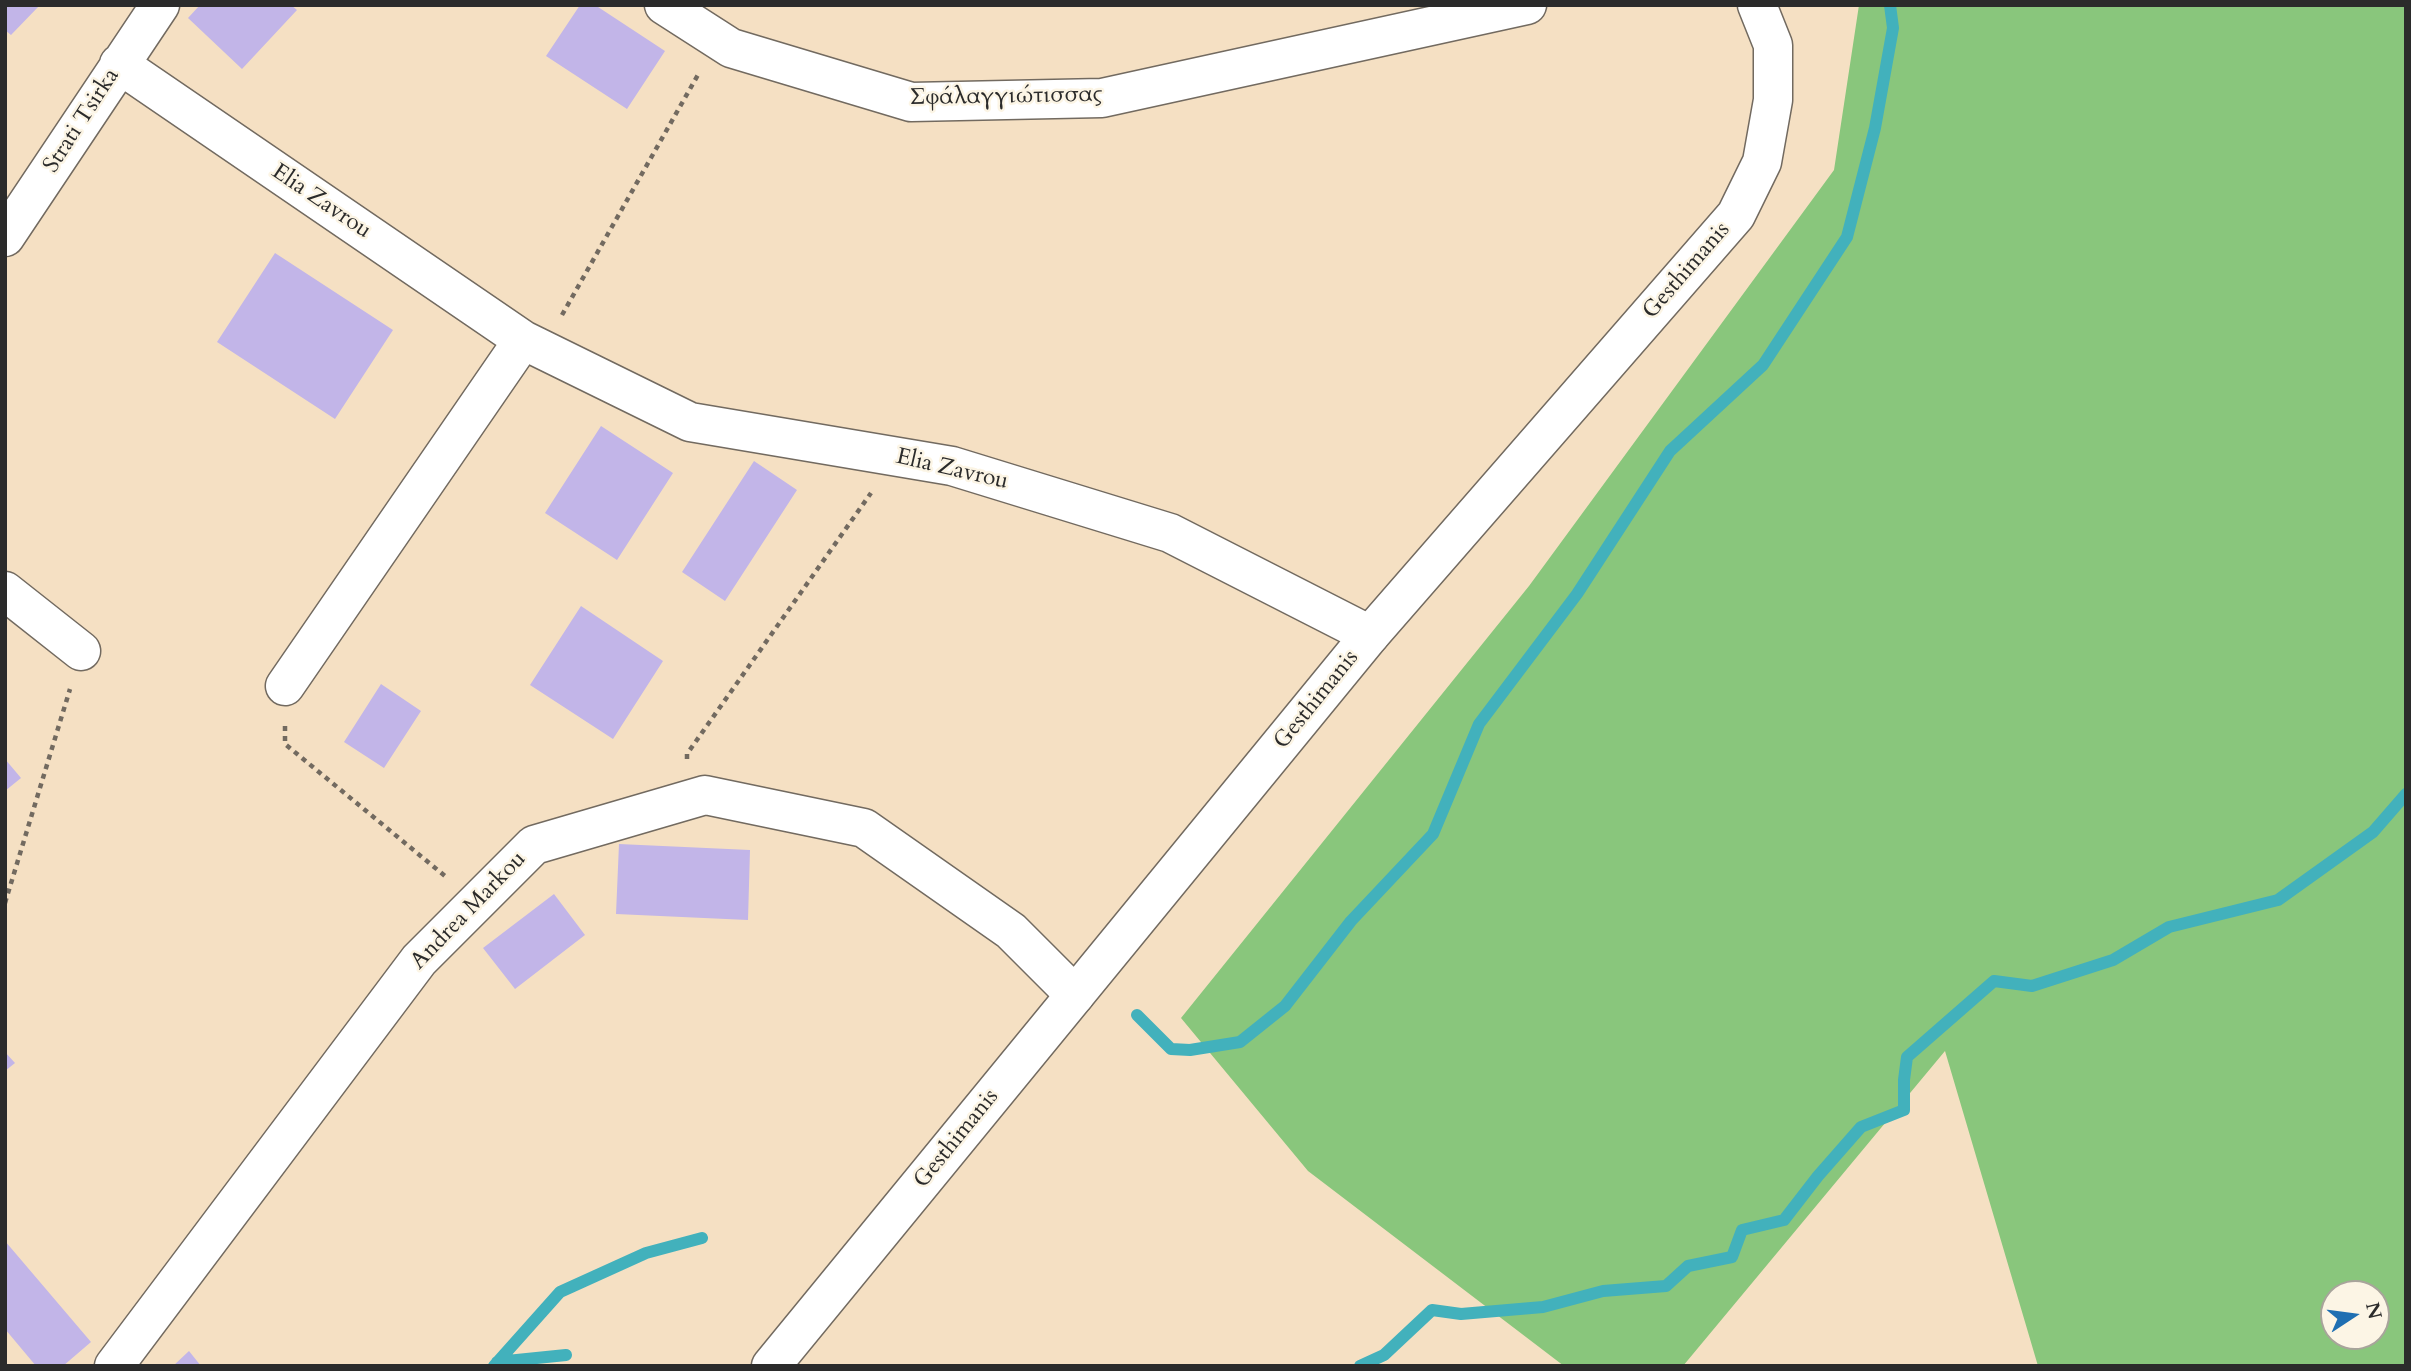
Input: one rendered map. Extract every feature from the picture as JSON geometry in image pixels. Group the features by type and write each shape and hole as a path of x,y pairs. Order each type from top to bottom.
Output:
{"street":[{"name":"Strati Tsirka","path":"5,237 160,5"},
{"name":"Σφάλαγγιώτισσας","path":"664,5 731,48 911,102 1102,98 1527,5"},
{"name":"Gesthimanis","path":"771,1366 1370,635 1736,215 1762,162 1773,100 1773,45 1757,5"},
{"name":"Elia Zavrou","path":"120,64 533,345 690,422 952,466 1170,533 1370,635"},
{"path":"285,686 533,345"},
{"path":"5,591 81,651"},
{"name":"Andrea Markou","path":"114,1366 419,960 534,845 705,796 864,828 1011,931 1075,995"}],"path":[{"path":"533,345 718,40"},
{"path":"684,802 687,754 897,457"},
{"path":"5,903 81,651"},
{"path":"285,686 285,744 477,902"}],"green space":[{"path":"1859,5 2406,5 2406,1366 2038,1366 1945,1051 1683,1366 1564,1366 1308,1171 1181,1018 1529,586 1834,170"}],"building":[{"path":"5,5 40,5 11,35 5,30"},
{"path":"200,5 291,5 297,10 242,69 188,18"},
{"path":"580,5 595,5 665,51 627,109 546,56"},
{"path":"275,253 393,330 335,419 217,342"},
{"path":"601,426 673,473 617,560 545,513"},
{"path":"754,461 797,490 725,601 682,572"},
{"path":"581,606 663,661 613,739 530,685"},
{"path":"381,684 421,711 384,768 344,742"},
{"path":"5,759 21,778 5,791"},
{"path":"619,844 750,850 748,920 616,914"},
{"path":"554,894 585,935 515,989 483,948"},
{"path":"5,1052 15,1063 5,1071"},
{"path":"5,1241 91,1342 63,1366 36,1366 5,1329"},
{"path":"189,1351 201,1366 173,1366"}],"waterway":[{"path":"1137,1015 1171,1049 1190,1050 1240,1042 1285,1006 1351,921 1433,834 1479,724 1577,594 1670,451 1763,365 1847,237 1875,128 1893,28 1890,5"},
{"path":"1360,1366 1384,1355 1432,1310 1461,1314 1543,1307 1603,1291 1666,1286 1688,1266 1732,1257 1742,1230 1784,1220 1861,1127 1904,1110 1907,1057 1994,981 2032,986 2113,960 2169,927 2278,900 2373,832 2406,794"},
{"path":"494,1366 560,1292 646,1253 702,1238"},
{"path":"497,1362 566,1355"}]}
